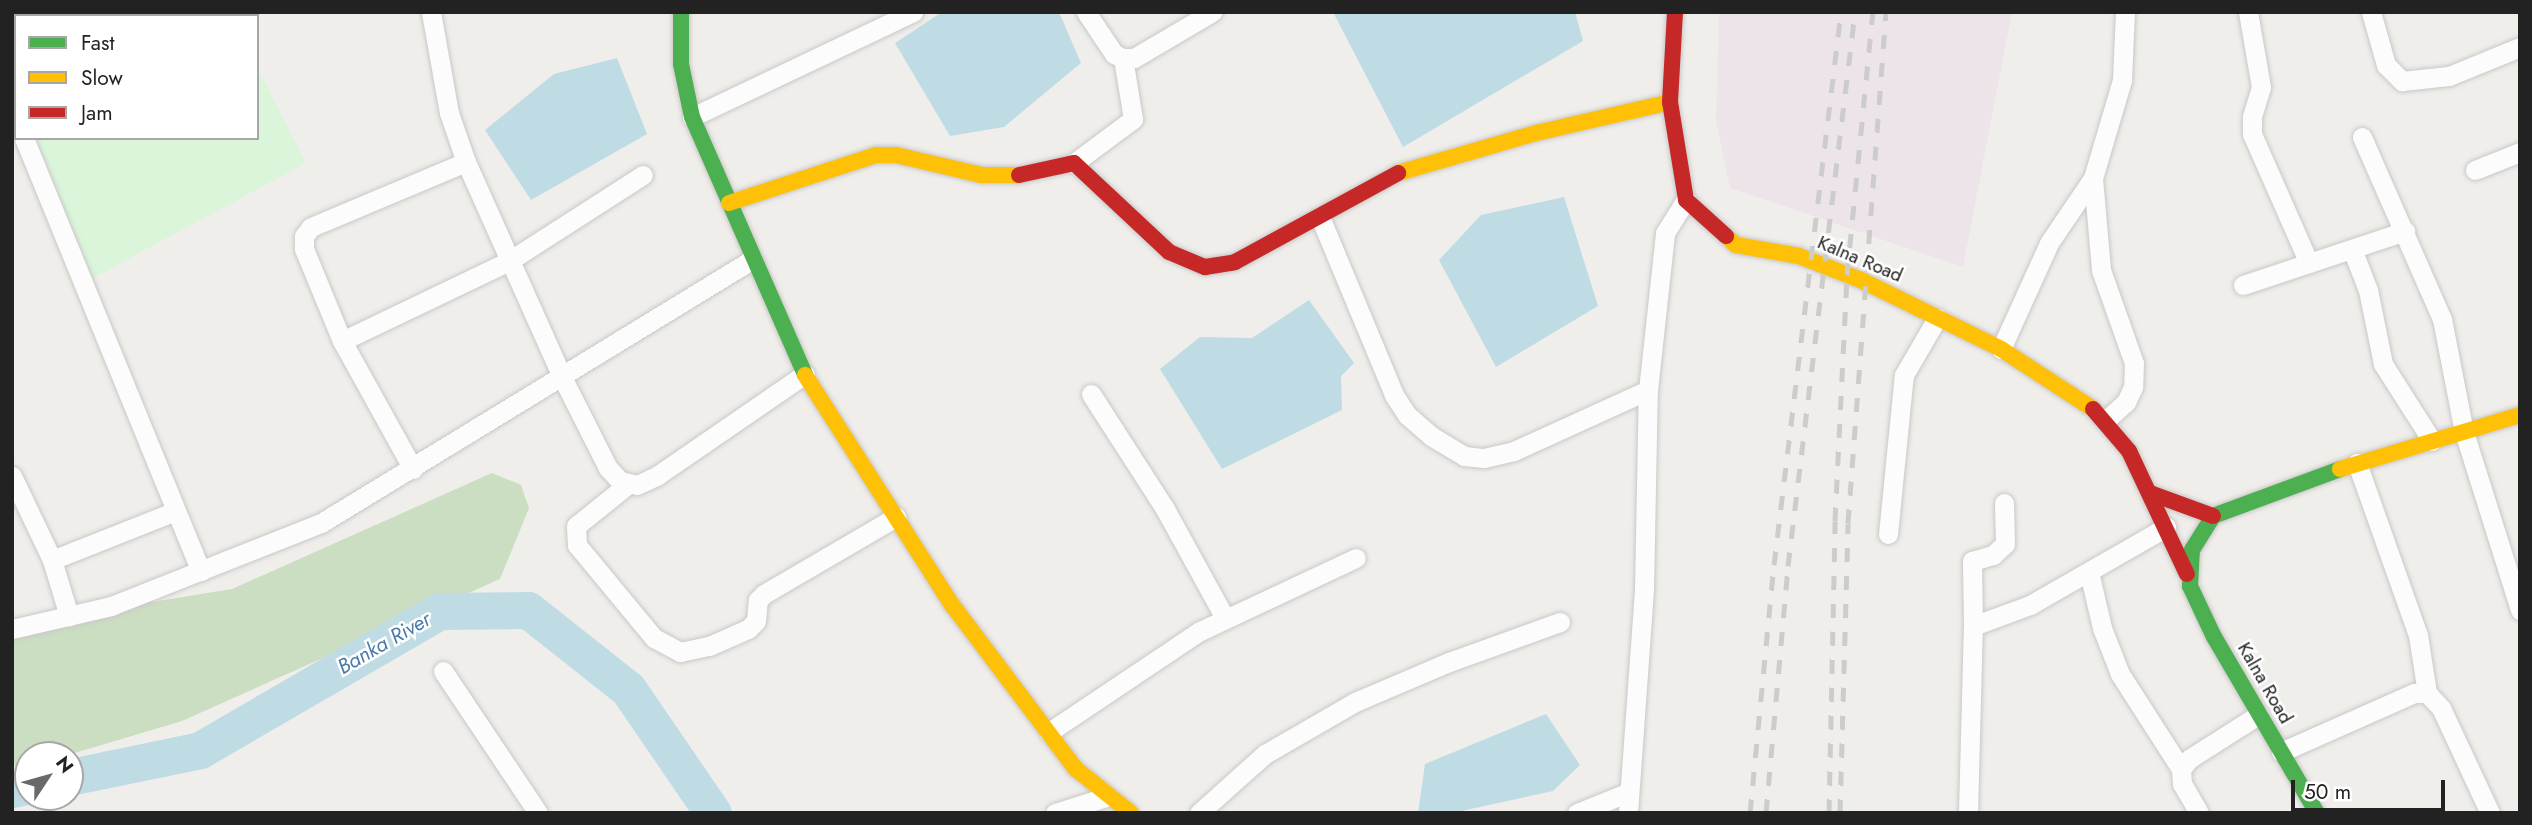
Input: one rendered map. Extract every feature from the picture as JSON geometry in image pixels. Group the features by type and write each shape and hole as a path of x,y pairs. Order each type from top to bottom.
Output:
{"street":[{"path":"431,12 449,113 467,162 562,377 608,468 627,485"},
{"path":"681,12 681,64 692,117 752,260 806,374 953,606 1076,769 1106,797 1131,813"},
{"path":"692,117 913,12"},
{"path":"1086,12 1114,54 1123,58 1134,58 1212,12"},
{"path":"1629,813 1644,590 1648,390 1665,233 1686,200 1670,102 1675,12"},
{"path":"2001,349 2049,243 2093,178 2122,80 2124,12"},
{"path":"2248,12 2261,87 2252,117 2252,134 2309,263"},
{"path":"2371,12 2386,65 2402,82 2449,76 2520,47"},
{"path":"729,203 876,155 896,155 981,175 1012,176 1074,163 1133,119 1123,58"},
{"path":"1074,163 1169,252 1205,267 1235,262 1404,170 1536,133 1670,102"},
{"path":"2362,136 2442,319 2464,432 2520,610"},
{"path":"25,140 201,571"},
{"path":"2475,170 2520,152"},
{"path":"414,469 342,341 304,249 304,236 311,228 467,162"},
{"path":"342,341 509,261 643,175"},
{"path":"2093,178 2101,270 2134,363 2133,387 2126,402 2106,420"},
{"name":"Kalna Road","path":"1686,200 1735,245 1799,256 1863,281 2001,349 2075,393 2106,420 2150,493 2214,637 2317,813"},
{"path":"1320,217 1394,395 1407,415 1431,436 1464,456 1484,458 1514,451 1648,390"},
{"path":"2243,285 2405,231"},
{"path":"2352,249 2368,290 2383,364 2432,441"},
{"path":"12,629 111,606 321,523 414,469 752,260"},
{"path":"1888,534 1904,375 1937,318"},
{"path":"806,374 695,453 658,475 627,485 576,526 577,545 654,638 680,652 709,646 748,629 756,621 758,600 764,594 896,517"},
{"path":"1091,394 1165,509 1225,618"},
{"path":"2187,574 2192,550 2213,516 2357,463 2520,415"},
{"path":"2357,463 2418,635 2427,693 2441,708 2490,813"},
{"path":"12,476 52,561 69,616"},
{"path":"2150,493 2213,516"},
{"path":"1968,813 1972,561 1993,555 2005,544 2004,503"},
{"path":"52,561 176,511"},
{"path":"1973,626 2030,605 2166,527"},
{"path":"1049,732 1225,618 1356,558"},
{"path":"2089,572 2102,628 2120,674 2182,769 2182,784 2199,813"},
{"path":"1199,813 1265,754 1355,702 1449,662 1560,622"},
{"path":"443,671 538,813"},
{"path":"2281,752 2414,693 2427,693"},
{"path":"2182,769 2189,759 2258,715"},
{"path":"1577,813 1629,792"},
{"path":"1055,813 1106,797"}],"shaded area":[{"path":"1719,12 2012,12 1963,267 1730,188 1716,122"}],"green space":[{"path":"259,71 306,163 93,278 26,140 259,140"},
{"path":"492,473 521,485 529,508 500,579 182,721 84,750 84,741 14,741 12,766 12,631 126,595 152,602 232,589"}],"water":[{"path":"942,12 1059,12 1081,63 1004,127 950,136 895,43"},
{"path":"1333,12 1575,12 1583,41 1403,147"},
{"path":"617,58 647,134 531,200 485,130 554,74"},
{"path":"1564,197 1598,306 1496,367 1439,260 1481,215"},
{"path":"1309,300 1354,363 1341,376 1342,410 1222,469 1160,369 1200,337 1252,338"},
{"path":"1546,714 1580,765 1553,791 1452,813 1418,813 1425,764"}],"waterway":[{"name":"Banka River","path":"84,774 200,750 440,611 528,610 628,689 713,813"}],"railway":[{"path":"1750,813 1774,565 1841,12"},
{"path":"1766,813 1788,566 1855,12"},
{"path":"1829,813 1835,521 1847,275 1873,12"},
{"path":"1840,813 1848,523 1886,12"}],"traffic: fast":[{"path":"681,12 681,64 692,117 805,375"},
{"path":"2317,813 2214,637 2190,586 2192,550 2213,516 2340,469"}],"traffic: slow":[{"path":"1398,173 1536,133 1670,102"},
{"path":"729,203 876,155 896,155 981,175 1019,175"},
{"path":"1726,236 1736,245 1799,256 1863,281 2001,349 2093,409"},
{"path":"805,375 953,606 1076,769 1131,813"},
{"path":"2340,469 2520,415"}],"traffic: jam":[{"path":"1675,12 1670,102 1686,200 1726,236"},
{"path":"1019,175 1074,163 1169,252 1205,267 1235,262 1398,173"},
{"path":"2093,409 2129,451 2187,574"},
{"path":"2150,493 2213,516"}]}
